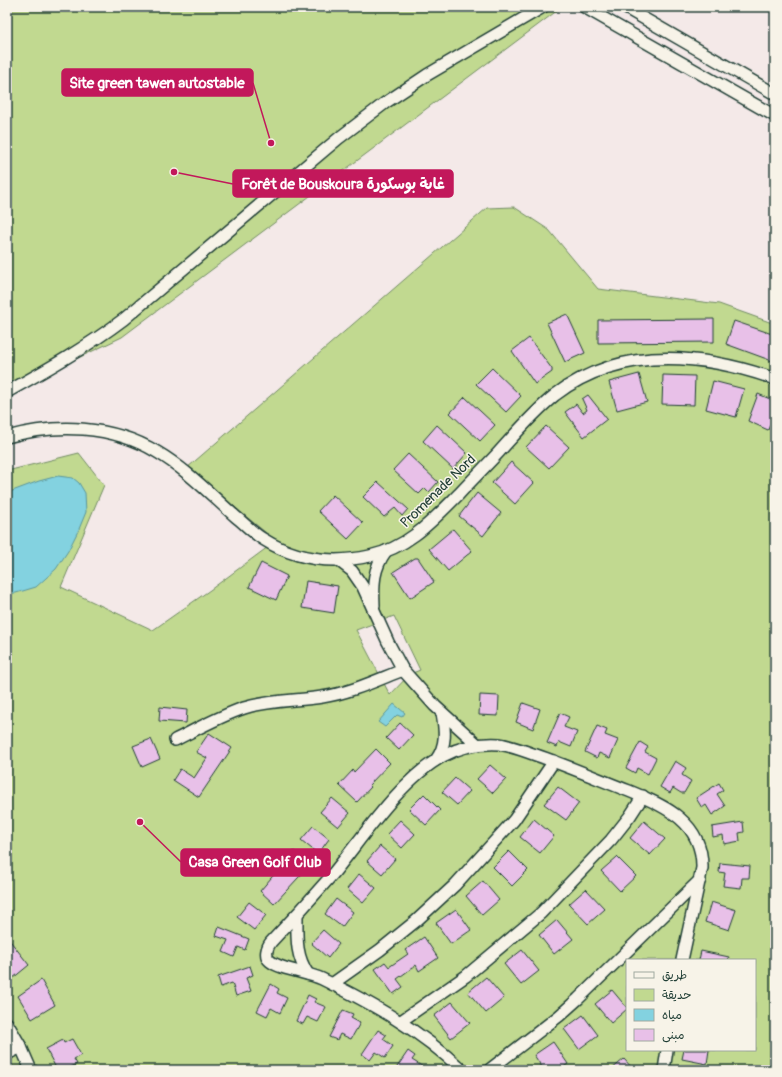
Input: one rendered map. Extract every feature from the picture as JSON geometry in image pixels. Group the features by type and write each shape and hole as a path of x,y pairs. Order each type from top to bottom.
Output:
{"street":[{"path":"7,392 73,355 119,323 339,138 385,103 427,75 543,7"},
{"path":"584,7 775,116"},
{"path":"624,7 775,94"},
{"name":"Promenade Nord","path":"7,437 39,430 63,428 94,431 135,441 158,452 188,474 262,539 304,557 339,561 372,556 386,551 410,539 425,528 544,404 564,389 585,377 632,361 654,358 678,358 720,364 775,379"},
{"path":"374,610 373,591 375,572 386,551"},
{"path":"339,561 352,571 360,582 403,670 442,713 478,745"},
{"path":"174,740 244,708 264,703 333,694 355,688 403,670"},
{"path":"435,761 444,745 442,713"},
{"path":"462,1070 440,1050 401,1021 332,984 308,974 276,965 269,960 266,954 268,946 271,942 297,915 393,799 435,761 454,751 478,745 495,744 507,746 554,761 643,796 673,813 688,825 702,851 702,868 682,959"},
{"path":"332,984 404,931 455,885 514,820 554,761"},
{"path":"401,1021 466,976 541,913 611,840 643,796"},
{"path":"489,1070 559,1016 578,999 700,880"},
{"path":"297,915 298,952 301,962 308,974"},
{"path":"7,1023 21,1047 31,1070"},
{"path":"7,1054 21,1047"},
{"path":"664,1070 667,1051"}],"green space":[{"path":"7,7 562,7 122,337 7,392"},
{"path":"514,207 549,230 598,289 719,304 775,324 775,1070 7,1070 7,471 79,453 104,485 61,587 153,630 276,541 187,468 487,208","holes":["394,616 420,670 410,674 390,695 356,630"]}],"water":[{"path":"58,476 73,478 79,483 85,493 86,512 79,529 68,551 56,569 36,587 16,593 7,593 7,493 39,481"},
{"path":"394,704 405,713 402,717 397,715 385,727 378,722"}],"building":[{"path":"567,314 585,353 565,362 547,323"},
{"path":"714,319 714,342 598,343 598,320"},
{"path":"734,321 775,335 775,362 726,344"},
{"path":"529,338 552,369 552,372 535,384 512,351"},
{"path":"492,368 521,396 506,412 476,384"},
{"path":"639,374 647,402 617,410 609,382"},
{"path":"663,375 695,376 694,405 662,404"},
{"path":"713,381 744,389 736,417 706,409"},
{"path":"758,394 775,401 775,411 768,430 748,421"},
{"path":"588,395 607,419 584,437 565,412 576,404 583,413 587,410 582,399"},
{"path":"465,397 495,425 480,441 450,413"},
{"path":"437,425 467,453 453,469 423,441"},
{"path":"546,426 569,447 549,468 526,447"},
{"path":"408,454 438,482 429,492 425,488 419,494 393,470"},
{"path":"511,462 534,483 515,504 492,483"},
{"path":"378,482 408,509 402,516 395,508 384,517 363,497"},
{"path":"477,493 501,513 483,536 459,516"},
{"path":"333,495 363,523 348,539 318,511"},
{"path":"453,529 472,551 448,571 429,549"},
{"path":"415,558 418,558 434,582 410,598 393,572"},
{"path":"261,563 287,576 276,600 249,587"},
{"path":"306,581 338,586 334,613 302,608"},
{"path":"480,695 499,696 498,716 479,715"},
{"path":"523,703 540,709 533,729 516,722"},
{"path":"160,707 187,710 186,723 159,721"},
{"path":"560,713 569,717 564,727 577,732 571,747 559,742 557,747 547,743"},
{"path":"400,723 413,735 399,750 386,738"},
{"path":"597,726 607,730 605,735 618,740 610,758 599,753 597,758 585,752"},
{"path":"209,733 232,748 199,797 173,780 180,769 194,778 207,758 196,752"},
{"path":"151,739 160,759 142,767 133,746"},
{"path":"640,742 648,747 645,752 656,758 648,774 637,768 635,773 626,768"},
{"path":"376,749 390,763 369,785 371,787 357,802 339,785"},
{"path":"675,761 686,768 682,775 691,781 684,793 681,793 673,788 670,793 660,787"},
{"path":"490,765 506,779 493,793 477,779"},
{"path":"455,778 470,791 457,805 442,792"},
{"path":"719,783 723,790 717,794 725,806 712,815 706,805 702,808 696,798"},
{"path":"558,787 579,803 566,820 544,804"},
{"path":"424,794 440,810 426,825 409,809"},
{"path":"332,798 350,813 338,827 320,812"},
{"path":"534,819 554,836 540,853 520,837"},
{"path":"400,820 415,834 402,848 387,834"},
{"path":"644,821 665,839 650,855 630,838"},
{"path":"743,822 744,832 739,833 740,841 724,844 723,835 713,837 712,827"},
{"path":"313,826 329,839 318,854 301,840"},
{"path":"380,846 395,859 382,874 367,861"},
{"path":"294,851 310,865 274,904 260,891"},
{"path":"509,851 528,870 512,886 493,867"},
{"path":"617,857 636,876 620,891 601,871"},
{"path":"720,863 750,866 749,878 742,878 741,888 723,886 725,873 719,872"},
{"path":"359,874 376,888 363,903 347,889"},
{"path":"483,881 499,900 482,915 466,896"},
{"path":"586,889 605,909 588,924 569,904"},
{"path":"336,899 353,912 342,927 325,914"},
{"path":"249,902 266,915 254,930 237,917"},
{"path":"711,902 736,910 729,930 705,922"},
{"path":"456,909 471,930 451,944 436,923"},
{"path":"557,920 573,939 554,954 539,935"},
{"path":"219,927 249,939 245,950 238,947 234,957 223,952 228,940 216,936"},
{"path":"323,930 339,944 328,958 311,943"},
{"path":"7,937 29,965 7,983"},
{"path":"424,937 438,958 419,971 416,965 397,979 403,987 393,994 375,969 385,962 389,967 408,954 405,950"},
{"path":"522,950 539,971 521,985 504,964"},
{"path":"701,951 729,957 728,959 699,959"},
{"path":"250,966 253,975 246,978 251,991 236,996 232,983 221,987 218,977"},
{"path":"486,977 504,998 486,1013 468,992"},
{"path":"41,980 55,1005 32,1019 18,996"},
{"path":"271,984 279,989 277,993 287,998 280,1013 271,1008 267,1016 257,1011"},
{"path":"612,990 626,1007 626,1010 611,1023 595,1004"},
{"path":"308,995 316,999 314,1002 326,1007 318,1022 307,1017 303,1024 296,1021"},
{"path":"452,1002 470,1023 451,1038 434,1016"},
{"path":"343,1010 353,1014 351,1018 360,1023 351,1039 340,1034 337,1040 329,1037"},
{"path":"583,1015 598,1035 579,1049 564,1029"},
{"path":"378,1030 386,1035 383,1039 393,1046 385,1058 376,1052 370,1060 362,1054"},
{"path":"72,1039 81,1055 74,1059 77,1064 65,1070 57,1070 46,1049 63,1040 64,1043"},
{"path":"553,1042 568,1064 559,1070 544,1070 534,1055"},
{"path":"408,1051 415,1056 412,1060 428,1070 395,1070"},
{"path":"684,1051 709,1051 707,1064 682,1059"},
{"path":"624,1059 634,1070 611,1070"}],"place":[{"name":"Site green tawen autostable","path":"271,143"},
{"name":"Forêt de Bouskoura غابة بوسكورة","path":"174,172"},
{"name":"Casa Green Golf Club","path":"140,822"}]}
